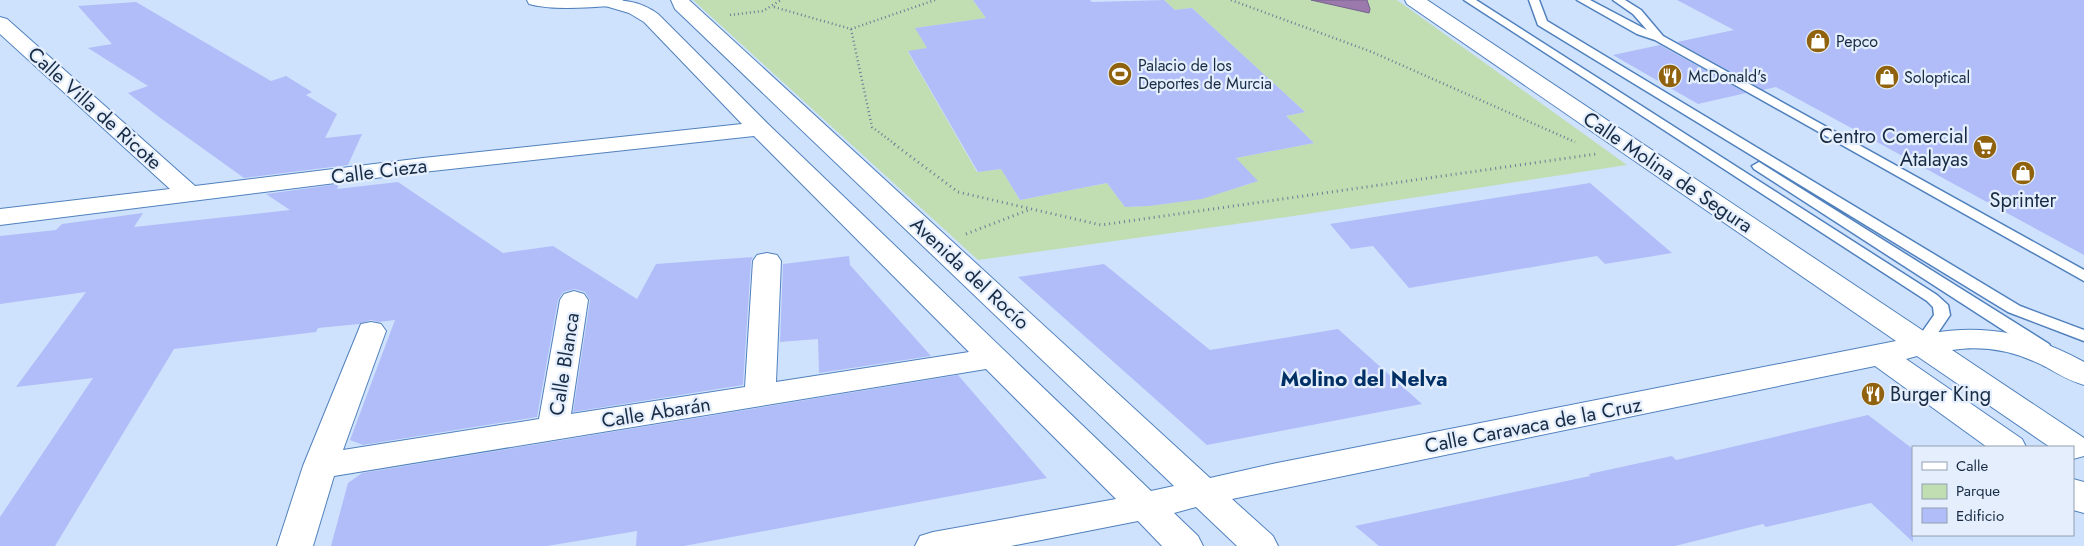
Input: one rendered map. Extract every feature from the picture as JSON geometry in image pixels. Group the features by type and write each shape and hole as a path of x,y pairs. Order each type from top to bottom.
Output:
{"street":[{"path":"536,0 572,2 614,0"},
{"name":"Avenida del Rocío","path":"680,0 682,5 801,114 1260,546"},
{"name":"Calle Molina de Segura","path":"1414,0 2072,446"},
{"path":"609,1 643,12 1185,546"},
{"name":"Calle Villa de Ricote","path":"0,23 190,194"},
{"name":"Calle Cieza","path":"0,217 423,165 759,128 773,133 791,131 803,124 801,114"},
{"path":"760,396 767,261"},
{"name":"Calle Blanca","path":"553,429 574,300"},
{"path":"295,546 320,466 370,332"},
{"path":"1921,345 1965,337 1996,338 2031,348 2053,357 2084,375"},
{"name":"Calle Caravaca de la Cruz","path":"933,546 1102,516 1277,476 1880,355 1921,345"},
{"path":"1880,355 2009,446"},
{"name":"Calle Abarán","path":"320,466 993,358"}],"lane":[{"path":"1469,0 1932,298 1940,305 1942,315 1921,345"},
{"path":"1534,0 1542,23 2014,309 2084,336"},
{"path":"1582,0 1641,32 1658,38 2084,276"},
{"path":"1618,0 1637,12 1658,38"},
{"path":"1734,149 2084,375"}],"path":[{"path":"723,15 755,14 774,6 781,0"},
{"path":"774,6 851,30 935,0"},
{"path":"1231,0 1372,52 1584,146"},
{"path":"851,30 872,127 958,192 1101,225 1601,154 1592,150"},
{"path":"939,244 1031,209"}],"green space":[{"path":"693,0 973,0 986,18 916,28 927,48 908,52 977,172 1001,169 1020,200 1107,183 1125,207 1159,205 1192,200 1257,181 1236,158 1314,143 1286,116 1305,112 1192,8 1175,10 1164,0 1397,0 1627,165 1287,217 978,260"}],"shaded area":[{"path":"1311,0 1367,0 1370,9 1369,13"}],"building":[{"path":"973,0 1090,0 1092,2 1164,0 1175,10 1192,8 1305,112 1286,116 1314,143 1236,158 1258,181 1202,199 1125,207 1107,183 1020,200 1001,169 978,172 908,51 927,48 915,28 986,18"},
{"name":"Centro Comercial Atalayas","path":"1677,0 2084,0 2084,255 1776,87 1763,90 1677,42 1734,30"},
{"path":"136,2 271,81 286,76 312,92 306,95 337,114 325,138 362,134 348,165 244,178 159,117 128,93 148,86 88,48 112,44 78,6"},
{"path":"1660,45 1746,93 1698,104 1613,55"},
{"path":"398,182 503,253 553,246 637,299 656,264 753,257 751,261 743,385 573,412 590,300 585,292 575,289 563,292 558,300 537,417 363,445 350,440 395,320 378,322 371,320 359,324 318,328 316,332 174,349 55,546 0,546 0,517 93,378 16,387 86,292 0,304 0,236 56,230 62,224 143,213 134,227 290,210 266,194 339,184 337,189"},
{"path":"1590,183 1672,253 1605,264 1597,256 1409,288 1373,246 1351,249 1330,224"},
{"path":"849,256 850,265 931,356 819,373 818,339 780,342 783,264"},
{"path":"1104,264 1210,350 1338,329 1422,404 1207,445 1018,277"},
{"path":"958,375 1047,478 684,546 636,546 637,531 547,546 331,546 348,483 362,473"},
{"path":"1868,415 1912,448 1913,542 1871,503 1766,527 1763,524 1675,546 1379,546 1355,526 1590,476 1589,474 1672,456 1676,460"}],"place":[{"name":"Pepco","path":"1818,41"},
{"name":"Palacio de los Deportes de Murcia","path":"1120,74"},
{"name":"McDonald's","path":"1670,76"},
{"name":"Soloptical","path":"1887,77"},
{"name":"Centro Comercial Atalayas","path":"1985,147"},
{"name":"Sprinter","path":"2023,173"},
{"name":"Burger King","path":"1873,394"}],"district":[{"name":"Molino del Nelva","path":"1364,379"}]}
